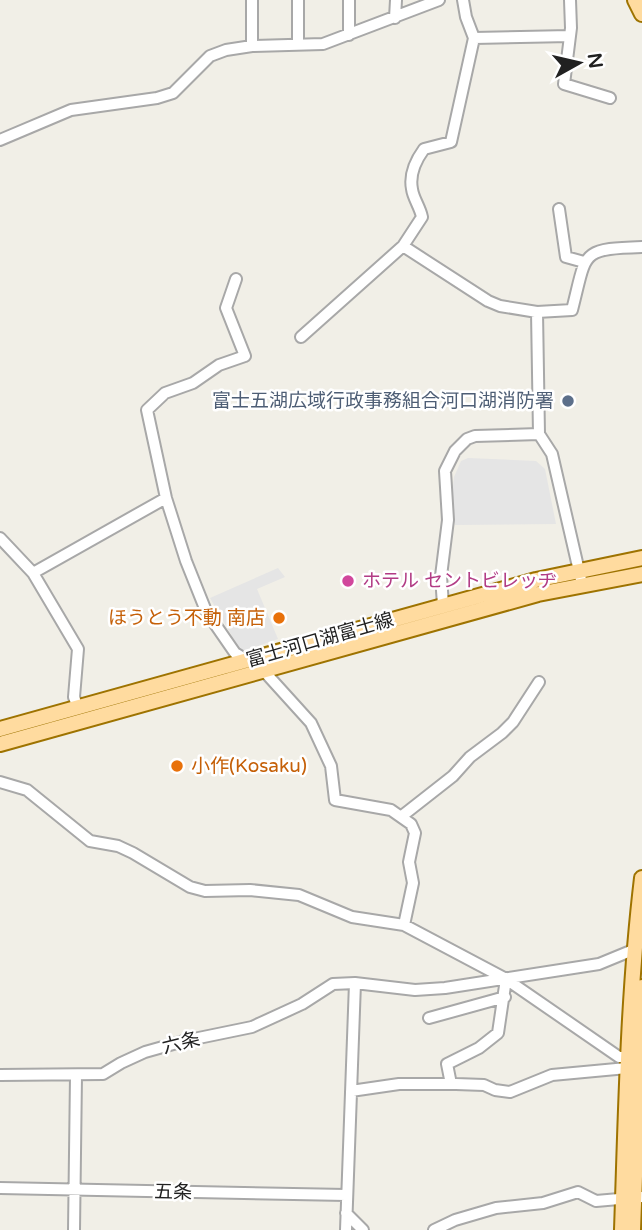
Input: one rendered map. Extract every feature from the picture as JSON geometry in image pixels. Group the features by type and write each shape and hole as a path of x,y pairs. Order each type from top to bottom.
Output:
{"main road":[{"path":"635,0 642,14"},
{"name":"富士河口湖富士線","path":"0,744 451,618 642,558"},
{"name":"富士河口湖富士線","path":"0,729 443,605 580,577 642,574"},
{"path":"633,1230 628,1063 633,950 642,878"},
{"path":"622,1230 633,1198 642,987"}],"street":[{"path":"252,0 252,46"},
{"path":"298,0 298,44"},
{"path":"349,0 349,35"},
{"path":"395,18 396,0"},
{"path":"0,140 71,110 157,98 173,93 210,56 226,50 252,46 323,44 439,0"},
{"path":"301,337 403,246 422,217 420,205 412,190 416,161 424,149 451,142 474,38 463,0"},
{"path":"570,0 564,84 610,98"},
{"path":"474,38 569,36"},
{"path":"559,209 566,257 584,262"},
{"path":"403,246 488,301 500,306 537,312 572,310 584,262 590,254 604,248 642,247"},
{"path":"236,279 226,308 245,356 219,365 193,383 165,393 147,410 166,498 186,561 206,611 236,653 263,670 311,723 331,766 335,800 391,810 411,824 415,833 409,862 413,883 404,925"},
{"path":"537,312 540,434 551,454 580,577"},
{"path":"443,605 441,576 448,520 445,471 455,451 467,439 475,436 540,434"},
{"path":"33,573 166,498"},
{"path":"0,538 33,573 78,649 74,697 78,708"},
{"path":"402,816 502,733 513,722 539,682"},
{"path":"0,782 27,790 90,841 118,846 134,853 190,887 205,891 250,890 299,895 352,917 404,925 506,979 628,1063"},
{"path":"346,1230 355,983 415,990 506,979 599,964 633,950 642,937"},
{"path":"451,1084 447,1064 495,1038 505,997 506,979"},
{"name":"六条","path":"0,1075 103,1074 145,1052 253,1027 302,1004 333,984 355,983"},
{"path":"429,1018 505,997"},
{"path":"351,1091 399,1084 451,1084 484,1085 510,1092 552,1074 628,1063"},
{"path":"74,1230 76,1076"},
{"name":"五条","path":"0,1188 346,1195"},
{"path":"435,1230 454,1220 496,1208 543,1203 578,1192 596,1201 633,1198"},
{"path":"346,1213 363,1230"}],"shaded area":[{"path":"468,458 536,461 545,469 556,524 455,525 451,503 454,477 461,461"},
{"path":"278,568 285,577 257,589 278,639 241,652 210,598"}],"place":[{"name":"富士五湖広域行政事務組合河口湖消防署","path":"568,401"},
{"name":"ホテル セントビレッヂ","path":"348,581"},
{"name":"ほうとう不動 南店","path":"279,618"},
{"name":"小作(Kosaku)","path":"177,766"}]}
